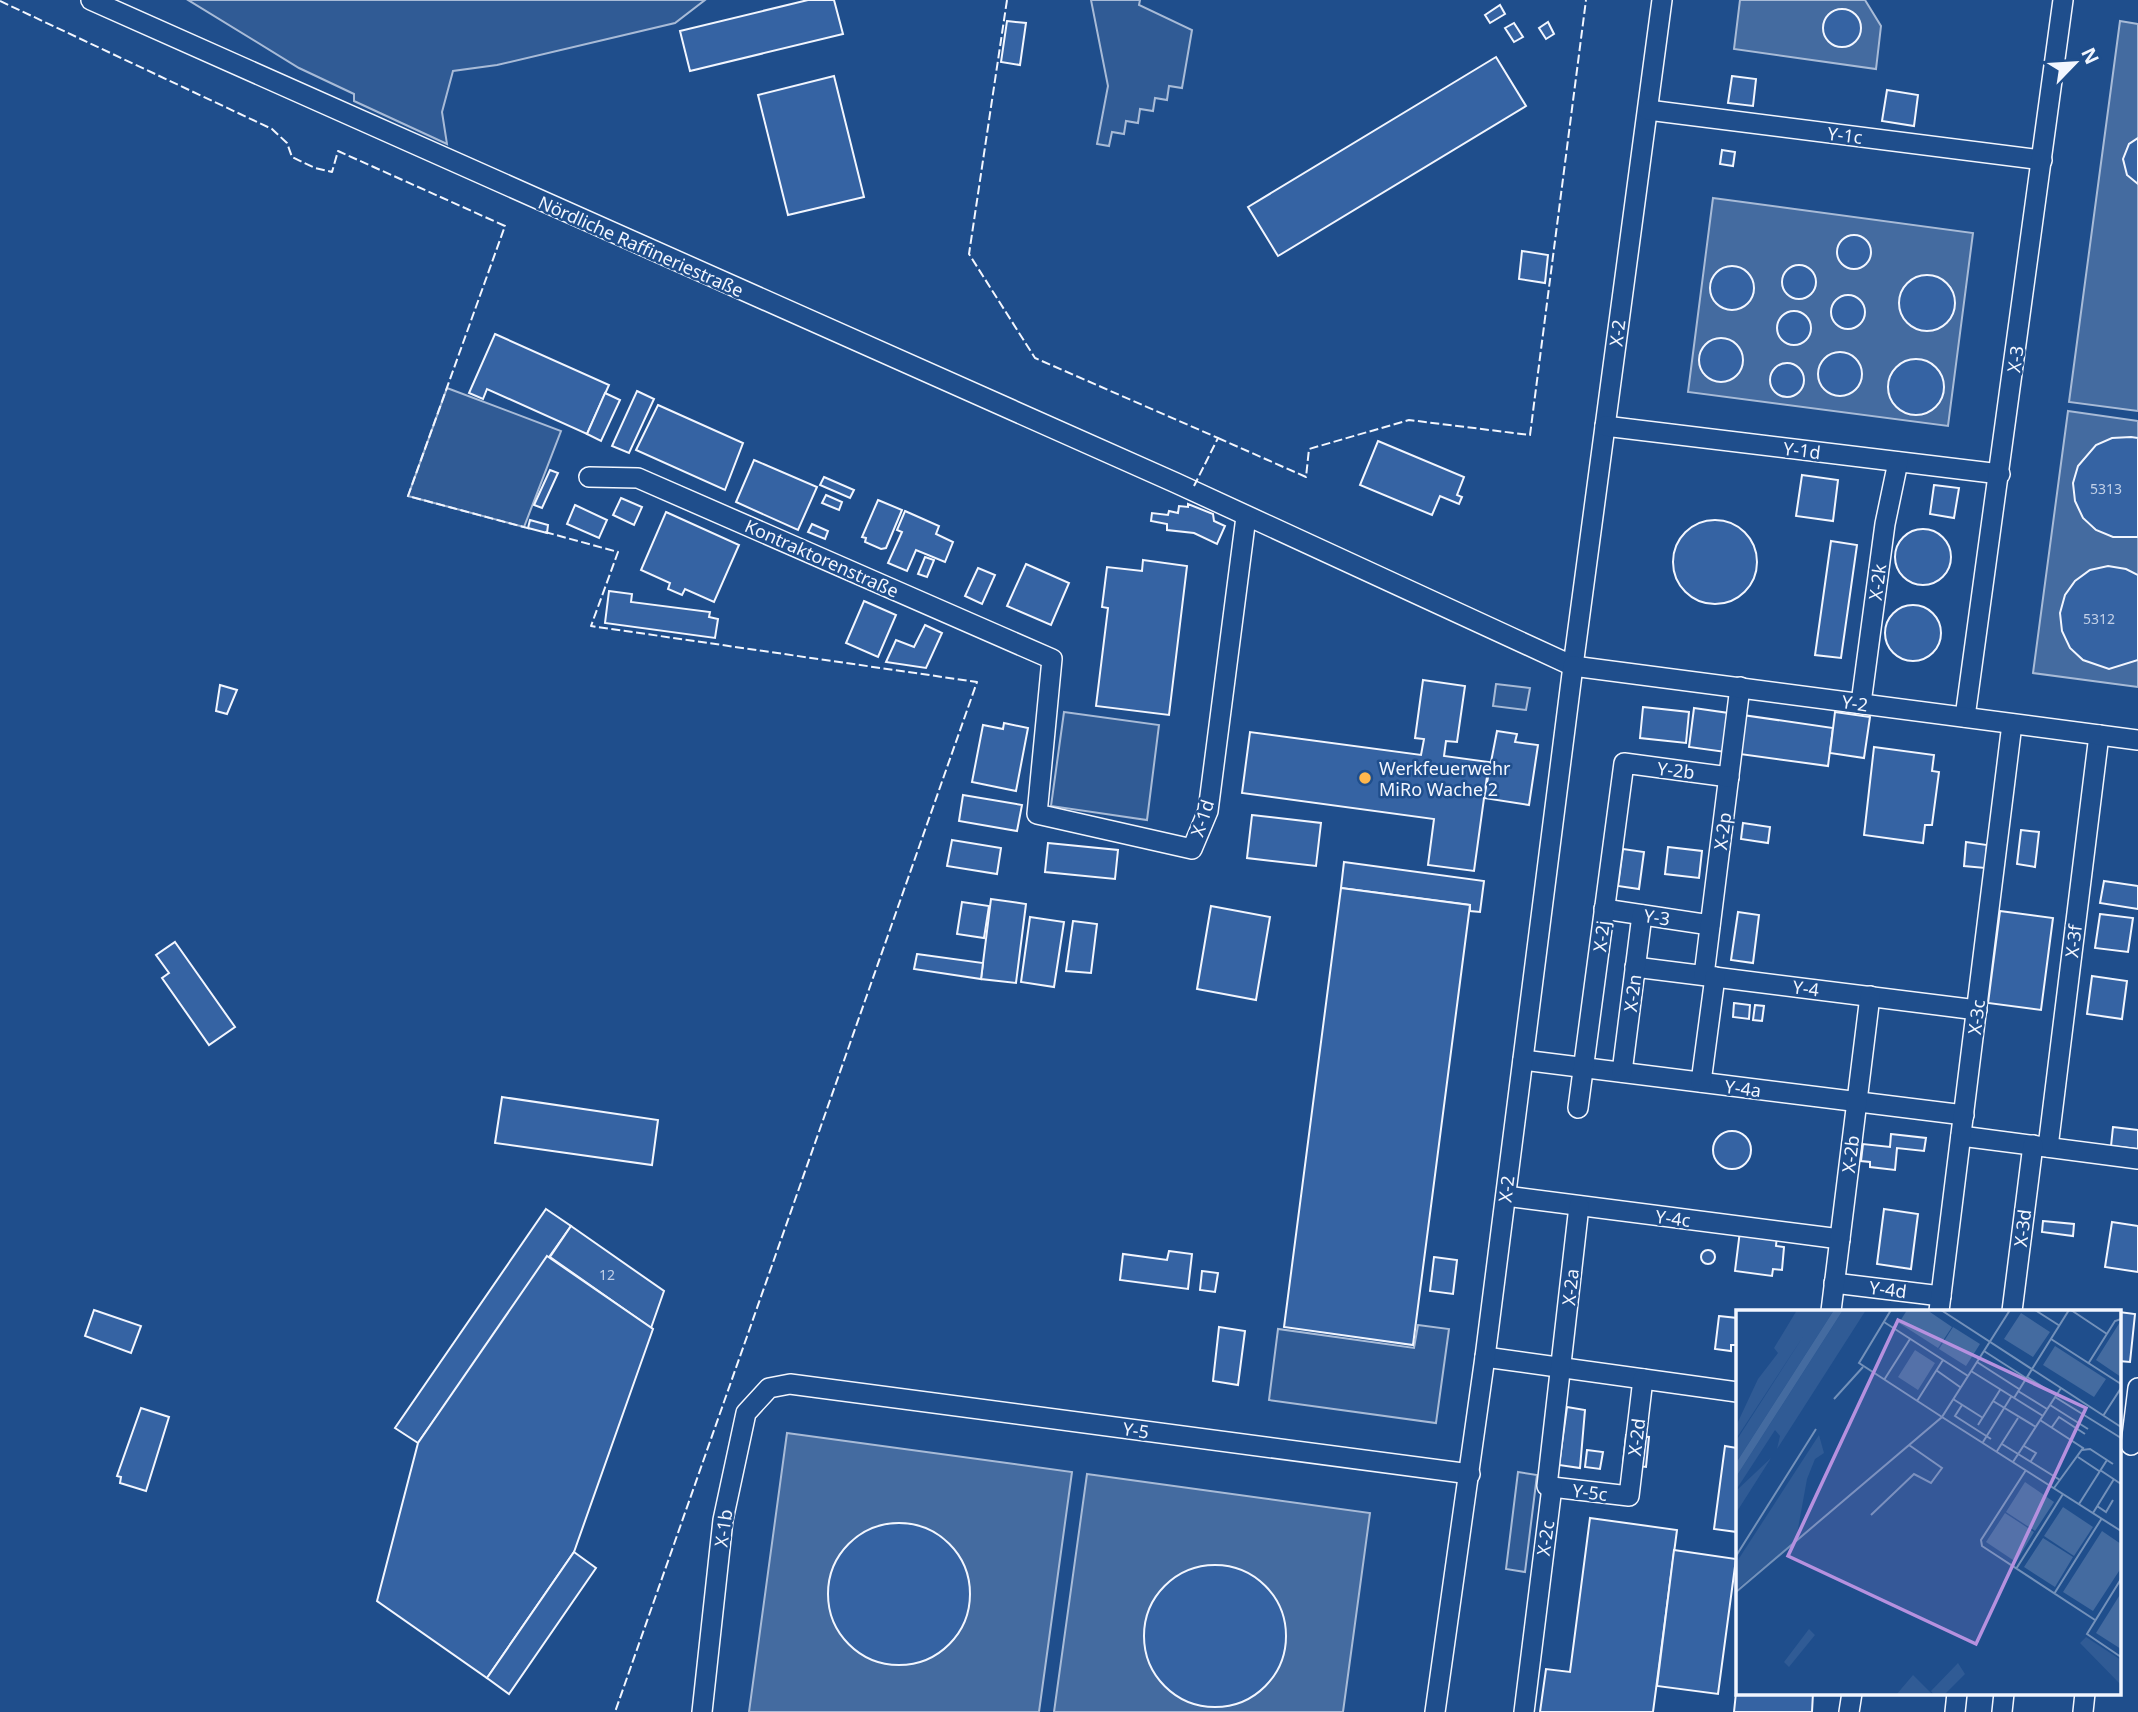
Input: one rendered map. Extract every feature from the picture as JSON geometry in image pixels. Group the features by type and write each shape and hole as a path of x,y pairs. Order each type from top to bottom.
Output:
{"street":[{"name":"Nördliche Raffineriestraße","path":"91,0 1246,517"},
{"name":"X-2","path":"1435,1712 1470,1474 1640,148 1648,110 1662,0"},
{"name":"X-3","path":"1965,717 2063,0"},
{"name":"Y-1c","path":"1648,110 2042,160"},
{"name":"Y-1d","path":"1605,426 2000,474"},
{"name":"X-2k","path":"1861,704 1885,524 1898,462"},
{"name":"Kontraktorenstraße","path":"589,477 638,478 1052,659"},
{"path":"1246,517 1573,666"},
{"name":"X-1d","path":"1052,659 1037,814 1192,849 1209,803 1246,517"},
{"name":"Y-2","path":"1573,666 2138,740"},
{"name":"X-2p","path":"1701,1082 1710,925 1740,687"},
{"name":"X-3c","path":"1940,1304 2012,723"},
{"name":"X-3f","path":"2040,1146 2099,735"},
{"name":"Y-2b","path":"1624,763 1729,777"},
{"name":"X-2j","path":"1578,1108 1624,763"},
{"name":"Y-3","path":"1604,909 1710,925"},
{"name":"X-2n","path":"1622,1072 1642,915"},
{"name":"Y-4","path":"1635,967 1977,1010"},
{"name":"X-2b","path":"1831,1310 1870,996"},
{"name":"Y-4a","path":"1523,1060 1964,1115"},
{"path":"1961,1136 2138,1159"},
{"name":"X-3d","path":"2012,1310 2040,1146"},
{"name":"Y-4c","path":"1506,1196 1840,1239"},
{"name":"X-2a","path":"1561,1368 1579,1206"},
{"name":"Y-4d","path":"1834,1283 1940,1304"},
{"path":"1485,1357 1736,1392"},
{"name":"X-2c","path":"1524,1712 1552,1487 1547,1486 1561,1368"},
{"name":"X-2d","path":"1629,1496 1643,1379"},
{"name":"X-1b","path":"702,1712 723,1520 746,1413 769,1388 790,1384 803,1386"},
{"name":"Y-5","path":"803,1386 1470,1474"},
{"path":"2129,1445 2138,1388"},
{"name":"Y-5c","path":"1552,1487 1629,1496"},
{"path":"1849,1712 1852,1694"},
{"path":"1955,1712 1957,1694"},
{"path":"2002,1712 2004,1694"},
{"path":"2083,1712 2085,1694"}],"shaded area":[{"path":"188,0 705,0 675,23 497,65 453,71 442,112 447,144 354,101 354,94 299,68"},
{"path":"1091,0 1140,0 1139,5 1192,30 1182,88 1169,86 1167,100 1155,98 1153,111 1140,109 1138,123 1126,121 1124,134 1112,132 1109,146 1097,144 1108,86"},
{"path":"1740,0 1865,0 1881,26 1876,69 1734,49"},
{"path":"2120,21 2138,24 2138,411 2069,402"},
{"path":"1713,198 1973,233 1948,426 1688,392"},
{"path":"447,388 561,431 524,527 408,496"},
{"path":"2068,411 2138,421 2138,687 2033,673"},
{"path":"1496,684 1530,688 1526,710 1493,706"},
{"path":"1064,712 1159,725 1147,820 1051,806"},
{"path":"1418,1325 1449,1329 1436,1423 1269,1400 1278,1329 1414,1348"},
{"path":"787,1433 1072,1472 1039,1712 749,1712"},
{"path":"1518,1472 1537,1475 1525,1572 1506,1569"},
{"path":"1087,1474 1370,1513 1343,1712 1054,1712"}],"building":[{"path":"808,0 834,0 843,34 690,71 680,31"},
{"path":"1500,5 1505,14 1490,23 1485,15"},
{"path":"1842,9 1856,14 1861,28 1856,42 1842,47 1828,42 1823,28 1828,14"},
{"path":"1007,21 1026,23 1020,65 1001,62"},
{"path":"1548,22 1554,34 1546,39 1539,28"},
{"path":"1514,23 1523,37 1514,42 1505,28"},
{"path":"1496,57 1526,106 1278,256 1248,207"},
{"path":"834,76 864,197 788,215 758,95"},
{"path":"1732,76 1756,79 1753,106 1728,103"},
{"path":"1887,90 1918,95 1914,126 1882,121"},
{"path":"2138,138 2138,184 2127,175 2123,159 2129,144"},
{"path":"1722,150 1735,152 1733,166 1720,164"},
{"path":"1854,235 1866,240 1871,252 1866,264 1854,269 1842,264 1837,252 1842,240"},
{"path":"1522,251 1548,255 1545,283 1519,279"},
{"path":"1799,265 1811,270 1816,282 1811,294 1799,299 1787,294 1782,282 1787,270"},
{"path":"1732,266 1748,272 1754,288 1748,304 1732,310 1716,304 1710,288 1716,272"},
{"path":"1922,275 1932,275 1947,283 1953,292 1953,314 1947,323 1932,331 1922,331 1904,319 1899,308 1899,298 1911,280"},
{"path":"1848,295 1860,300 1865,312 1860,324 1848,329 1836,324 1831,312 1836,300"},
{"path":"1794,311 1806,316 1811,328 1806,340 1794,345 1782,340 1777,328 1782,316"},
{"path":"495,334 609,385 587,434 487,389 483,399 469,393"},
{"path":"1721,338 1737,344 1743,360 1737,376 1721,382 1705,376 1699,360 1705,344"},
{"path":"1840,352 1856,358 1862,374 1856,390 1840,396 1824,390 1818,374 1824,358"},
{"path":"1911,359 1921,359 1936,367 1942,376 1942,398 1936,407 1921,415 1911,415 1893,403 1888,392 1888,382 1900,364"},
{"path":"1787,363 1799,368 1804,380 1799,392 1787,397 1775,392 1770,380 1775,368"},
{"path":"637,391 654,399 629,453 612,446"},
{"path":"605,393 620,400 601,441 587,434"},
{"path":"658,405 743,443 725,490 636,450"},
{"path":"2112,438 2138,438 2138,537 2113,537 2096,530 2083,518 2075,501 2073,483 2078,466 2096,445"},
{"path":"1378,441 1464,477 1457,495 1462,497 1459,504 1440,496 1432,515 1360,485"},
{"path":"754,460 817,487 798,530 736,502"},
{"path":"550,470 558,473 542,508 534,505"},
{"path":"1802,475 1838,480 1833,521 1796,516"},
{"path":"824,477 854,490 850,498 820,485"},
{"path":"1934,485 1959,488 1954,518 1930,514"},
{"path":"826,495 842,502 839,510 822,503"},
{"path":"621,498 642,507 634,525 613,515"},
{"path":"878,500 902,510 886,548 881,549 865,542 866,538 862,537"},
{"path":"1188,504 1213,514 1214,521 1225,526 1217,544 1194,533 1167,530 1167,524 1151,521 1152,513 1178,513 1179,506 1188,507"},
{"path":"575,505 607,520 599,538 567,524"},
{"path":"905,511 939,526 936,534 953,542 945,562 916,550 907,571 888,563 902,532 897,530"},
{"path":"666,512 739,545 714,602 685,589 682,595 668,589 670,583 641,570"},
{"path":"530,520 548,525 547,533 528,528"},
{"path":"1707,520 1723,520 1739,527 1750,538 1757,554 1754,578 1745,592 1723,604 1707,604 1691,597 1680,586 1673,570 1673,554 1680,538 1691,527"},
{"path":"812,524 828,531 825,539 808,532"},
{"path":"1917,529 1929,529 1939,533 1947,541 1951,557 1947,573 1939,581 1929,585 1917,585 1907,581 1899,573 1895,563 1895,551 1899,541 1907,533"},
{"path":"1831,541 1857,545 1841,658 1815,655"},
{"path":"925,557 934,560 927,577 918,574"},
{"path":"1143,560 1187,566 1169,715 1096,706 1108,608 1102,607 1107,567 1142,571"},
{"path":"1026,564 1069,583 1051,625 1007,606"},
{"path":"2108,566 2126,569 2138,575 2138,660 2109,669 2083,660 2070,648 2062,631 2060,613 2065,595 2075,581 2090,570"},
{"path":"978,568 995,575 982,604 965,596"},
{"path":"609,591 632,594 631,602 710,612 709,617 718,619 715,638 605,623"},
{"path":"864,601 896,615 878,657 846,643"},
{"path":"1907,605 1919,605 1929,609 1937,617 1941,633 1937,649 1929,657 1919,661 1907,661 1897,657 1889,649 1885,639 1885,627 1889,617 1897,609"},
{"path":"925,625 942,633 926,668 886,662 896,640 914,647"},
{"name":"Werkfeuerwehr MiRo Wache 2","path":"1423,680 1465,686 1457,742 1446,741 1444,756 1489,762 1474,871 1428,865 1434,819 1242,793 1250,732 1421,755 1424,739 1415,738"},
{"path":"220,685 237,690 227,714 216,711"},
{"path":"1643,707 1689,712 1686,743 1640,738"},
{"path":"1694,708 1833,728 1828,766 1689,747"},
{"path":"1835,712 1870,717 1864,758 1830,753"},
{"path":"1004,723 1028,728 1016,791 972,782 983,725 1003,729"},
{"path":"1497,731 1517,734 1515,742 1538,745 1529,805 1484,798"},
{"path":"1874,747 1934,755 1932,771 1939,772 1932,825 1925,825 1923,843 1864,835"},
{"path":"963,795 1022,805 1017,831 959,821"},
{"path":"1252,815 1321,823 1316,866 1247,858"},
{"path":"1743,823 1770,827 1768,843 1741,839"},
{"path":"2021,830 2039,832 2035,867 2017,864"},
{"path":"952,840 1001,848 997,874 947,866"},
{"path":"1966,842 1987,845 1985,868 1964,866"},
{"path":"1048,843 1118,850 1115,879 1045,872"},
{"path":"1668,847 1702,851 1699,878 1665,874"},
{"path":"1623,849 1644,852 1639,889 1618,886"},
{"path":"1344,862 1484,881 1480,912 1470,911 1470,905 1341,888"},
{"path":"2104,881 2138,886 2138,909 2100,903"},
{"path":"1341,888 1470,905 1413,1345 1284,1327"},
{"path":"991,899 1026,904 1016,983 981,979"},
{"path":"962,902 989,906 984,938 957,934"},
{"path":"1211,906 1270,917 1256,1000 1197,989"},
{"path":"2000,911 2053,918 2041,1010 1988,1003"},
{"path":"1738,912 1759,915 1753,963 1731,960"},
{"path":"2100,914 2133,918 2128,952 2095,948"},
{"path":"1030,917 1064,922 1054,987 1021,982"},
{"path":"1073,921 1097,924 1091,973 1066,971"},
{"path":"175,942 235,1027 209,1045 162,978 169,973 156,955"},
{"path":"917,954 983,963 981,979 914,969"},
{"path":"2092,976 2127,981 2122,1019 2087,1014"},
{"path":"1734,1003 1750,1005 1749,1019 1733,1017"},
{"path":"1755,1005 1764,1006 1762,1021 1753,1020"},
{"path":"502,1097 658,1120 652,1165 495,1143"},
{"path":"2113,1127 2138,1130 2138,1149 2111,1146"},
{"path":"1732,1131 1745,1137 1751,1150 1745,1163 1732,1169 1719,1163 1713,1150 1719,1137"},
{"path":"1891,1134 1926,1138 1924,1151 1897,1148 1895,1170 1870,1167 1870,1162 1861,1161 1863,1144 1890,1147"},
{"path":"546,1209 571,1226 418,1443 395,1428"},
{"path":"1884,1209 1918,1214 1911,1269 1877,1264"},
{"path":"2043,1221 2074,1224 2073,1236 2042,1232"},
{"path":"2112,1222 2138,1226 2138,1272 2105,1267"},
{"path":"571,1226 664,1291 651,1328 550,1257"},
{"path":"1740,1231 1777,1236 1776,1246 1784,1247 1782,1270 1773,1269 1772,1276 1735,1271"},
{"path":"1705,1250 1711,1250 1715,1257 1711,1264 1705,1264 1701,1260 1701,1254"},
{"path":"1169,1251 1192,1254 1188,1289 1120,1280 1123,1254 1167,1260"},
{"path":"547,1256 653,1329 574,1552 487,1678 377,1601 418,1443"},
{"path":"1434,1257 1457,1260 1453,1294 1430,1291"},
{"path":"1202,1271 1218,1273 1215,1292 1200,1290"},
{"path":"94,1310 141,1326 131,1353 85,1336"},
{"path":"2120,1312 2135,1314 2130,1362 2120,1361"},
{"path":"1719,1316 1736,1318 1736,1345 1731,1345 1731,1351 1715,1349"},
{"path":"1219,1327 1245,1331 1238,1385 1213,1381"},
{"path":"1567,1407 1585,1410 1580,1468 1559,1465"},
{"path":"141,1408 169,1417 146,1491 120,1483 121,1477 117,1476"},
{"path":"1626,1435 1649,1437 1646,1467 1623,1464"},
{"path":"1725,1446 1736,1448 1736,1532 1714,1529"},
{"path":"1587,1450 1603,1452 1600,1469 1585,1467"},
{"path":"1590,1518 1677,1530 1653,1712 1540,1712 1546,1669 1570,1672"},
{"path":"899,1523 926,1528 949,1544 965,1567 970,1594 965,1621 949,1644 926,1660 899,1665 872,1660 849,1644 833,1621 828,1594 833,1567 849,1544 872,1528"},
{"path":"1674,1550 1736,1559 1718,1694 1657,1686"},
{"path":"574,1552 596,1568 509,1694 487,1678"},
{"path":"1215,1565 1242,1570 1265,1586 1281,1609 1286,1636 1281,1663 1265,1686 1242,1702 1215,1707 1188,1702 1165,1686 1149,1663 1144,1636 1149,1609 1165,1586 1188,1570"},
{"path":"1736,1693 1813,1694 1812,1712 1734,1712"}],"fence":[{"path":"1007,0 969,254 1035,358 1218,438 1194,486"},
{"path":"1218,438 1306,477 1309,449 1409,420 1530,435 1586,0"},
{"path":"0,1 272,129 287,143 292,157 315,168 332,172 338,151 505,226 408,496 531,529"},
{"path":"545,532 618,552 591,626 977,682 615,1712"}],"place":[{"name":"Werkfeuerwehr MiRo Wache 2","path":"1365,778"}]}
